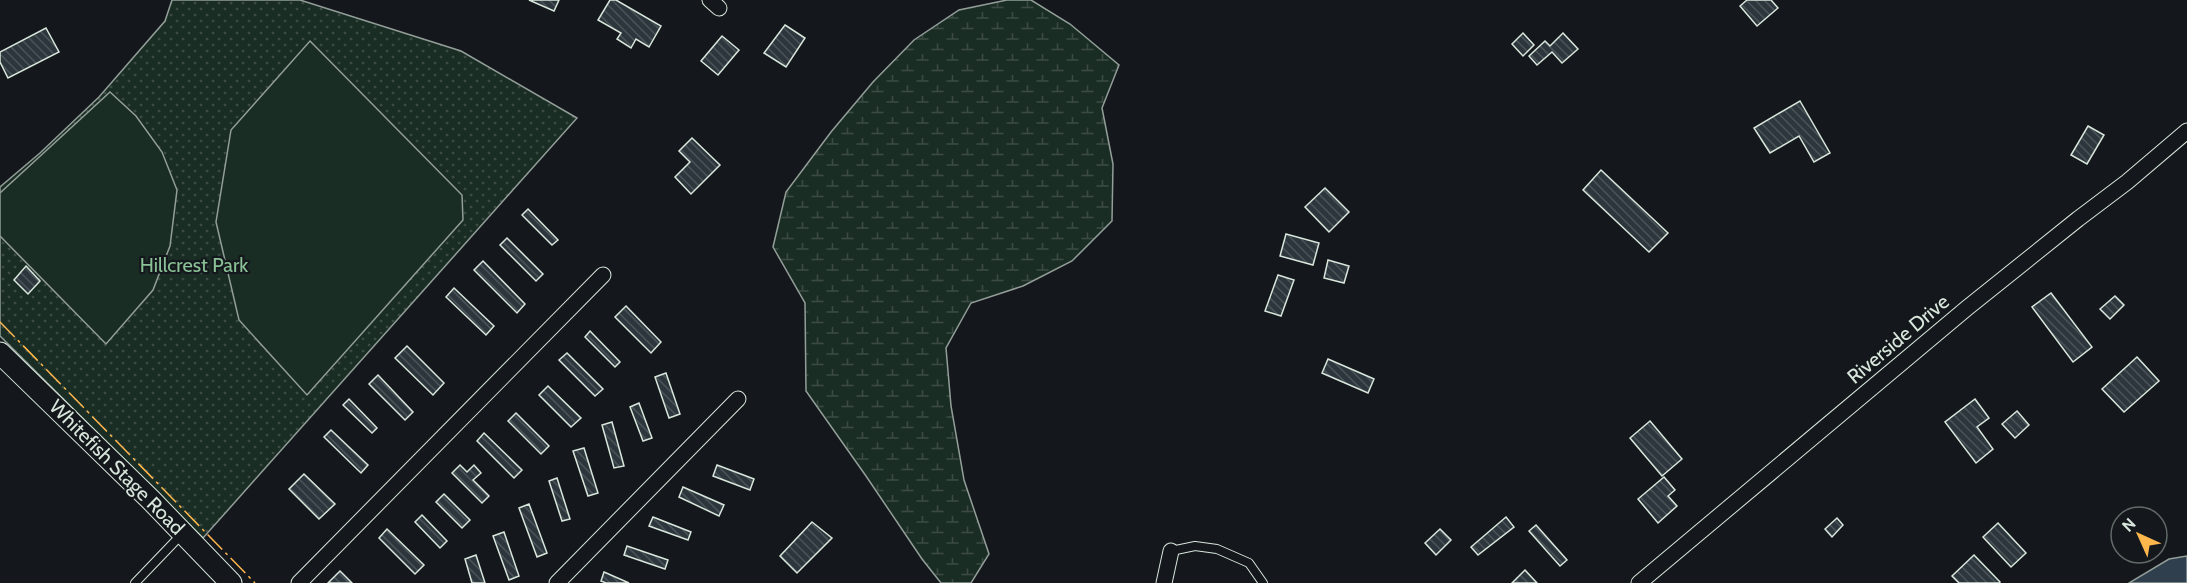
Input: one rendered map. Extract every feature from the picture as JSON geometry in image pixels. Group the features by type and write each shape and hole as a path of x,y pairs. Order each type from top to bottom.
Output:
{"main road":[{"name":"Whitefish Stage Road","path":"0,353 183,532 231,583"}],"street":[{"name":"Riverside Drive","path":"1639,583 1967,308 2078,219 2120,189 2187,131"},
{"path":"299,583 603,275"},
{"path":"557,583 738,399"},
{"path":"1164,583 1171,551"}],"lane":[{"path":"135,583 183,532"},
{"path":"1171,551 1195,546 1217,549 1249,564 1263,583"}],"green space":[{"name":"Hillcrest Park","path":"172,0 300,0 461,51 577,118 203,538 0,336 0,187 99,97 165,21"},
{"path":"1007,0 1031,0 1070,24 1119,65 1102,108 1113,164 1112,221 1072,261 1023,286 971,303 946,348 951,406 964,480 989,554 971,583 941,583 806,391 805,303 773,247 786,192 831,132 873,82 914,40 959,10"},
{"path":"310,41 462,195 463,220 307,395 239,320 216,222 231,130"},
{"path":"110,92 136,116 162,152 177,190 170,246 153,290 106,344 0,236 0,193"}],"water":[{"path":"2187,556 2187,583 2129,583 2159,565 2169,565 2169,559"}],"building":[{"path":"529,0 559,0 554,11"},
{"path":"610,0 616,0 661,26 649,47 636,39 631,48 617,39 621,33 598,20"},
{"path":"1747,0 1771,0 1778,8 1757,26 1740,6"},
{"path":"785,25 805,38 786,67 764,53"},
{"path":"46,28 59,52 8,78 0,62 0,52"},
{"path":"1523,33 1534,45 1523,56 1512,44"},
{"path":"1563,33 1578,49 1562,63 1552,52 1537,65 1529,56 1545,41 1550,46"},
{"path":"722,36 739,50 718,75 701,61"},
{"path":"1800,101 1830,153 1814,162 1799,136 1770,153 1754,128"},
{"path":"2088,126 2104,135 2087,164 2071,155"},
{"path":"692,138 720,165 691,194 675,177 690,162 679,151"},
{"path":"1601,170 1668,233 1649,252 1583,190"},
{"path":"1325,188 1349,212 1329,232 1305,207"},
{"path":"528,209 558,240 552,245 522,215"},
{"path":"1286,234 1319,243 1313,265 1280,256"},
{"path":"507,238 543,274 536,281 500,245"},
{"path":"1328,260 1349,266 1344,283 1324,278"},
{"path":"483,261 525,304 517,313 474,270"},
{"path":"26,266 40,281 28,294 14,280"},
{"path":"1278,275 1294,280 1281,316 1265,311"},
{"path":"454,288 494,326 486,335 446,297"},
{"path":"2051,293 2092,347 2073,362 2032,307"},
{"path":"2115,296 2124,305 2110,319 2100,309"},
{"path":"626,306 661,342 651,353 615,317"},
{"path":"590,331 620,362 615,367 585,337"},
{"path":"407,346 444,383 433,395 395,358"},
{"path":"567,353 603,389 595,396 559,360"},
{"path":"2137,357 2159,381 2124,412 2102,389"},
{"path":"1328,359 1374,379 1368,393 1322,373"},
{"path":"666,373 680,414 669,418 655,377"},
{"path":"378,375 413,412 405,420 369,384"},
{"path":"548,386 581,418 571,427 539,395"},
{"path":"349,399 377,428 372,433 343,405"},
{"path":"1975,399 1989,418 1977,427 1993,449 1976,463 1945,422"},
{"path":"639,403 652,438 643,441 630,407"},
{"path":"2017,411 2029,425 2015,438 2002,424"},
{"path":"516,413 549,446 541,454 508,421"},
{"path":"1650,421 1682,459 1662,476 1630,438"},
{"path":"612,422 624,466 614,468 602,425"},
{"path":"331,430 368,465 361,473 324,437"},
{"path":"484,433 522,470 514,478 477,441"},
{"path":"584,448 598,493 588,496 573,451"},
{"path":"460,465 467,472 474,465 481,473 473,480 489,496 482,503 452,473"},
{"path":"717,465 754,479 750,490 713,476"},
{"path":"304,474 335,504 319,519 289,489"},
{"path":"1664,477 1675,490 1668,496 1677,506 1658,523 1638,499"},
{"path":"557,478 570,519 562,521 549,481"},
{"path":"683,487 724,505 719,516 679,497"},
{"path":"444,494 470,520 462,528 436,502"},
{"path":"529,504 547,553 537,557 519,508"},
{"path":"422,515 447,541 440,548 415,522"},
{"path":"653,517 691,532 688,540 649,526"},
{"path":"1506,517 1514,527 1478,555 1471,547"},
{"path":"1837,518 1843,525 1832,537 1825,529"},
{"path":"812,522 832,538 797,573 780,556"},
{"path":"1998,523 2026,553 2011,567 1983,537"},
{"path":"1536,525 1567,560 1560,566 1529,531"},
{"path":"387,529 424,565 415,574 379,538"},
{"path":"1440,529 1451,540 1436,555 1425,543"},
{"path":"504,532 519,576 509,580 493,536"},
{"path":"627,546 668,560 665,569 624,555"},
{"path":"476,555 485,583 472,583 465,559"},
{"path":"1974,555 1999,583 1959,583 1952,576"},
{"path":"1525,570 1537,583 1512,583"},
{"path":"340,571 352,583 328,583"},
{"path":"604,572 629,583 601,581"}],"power":[{"path":"0,322 255,583"}]}
